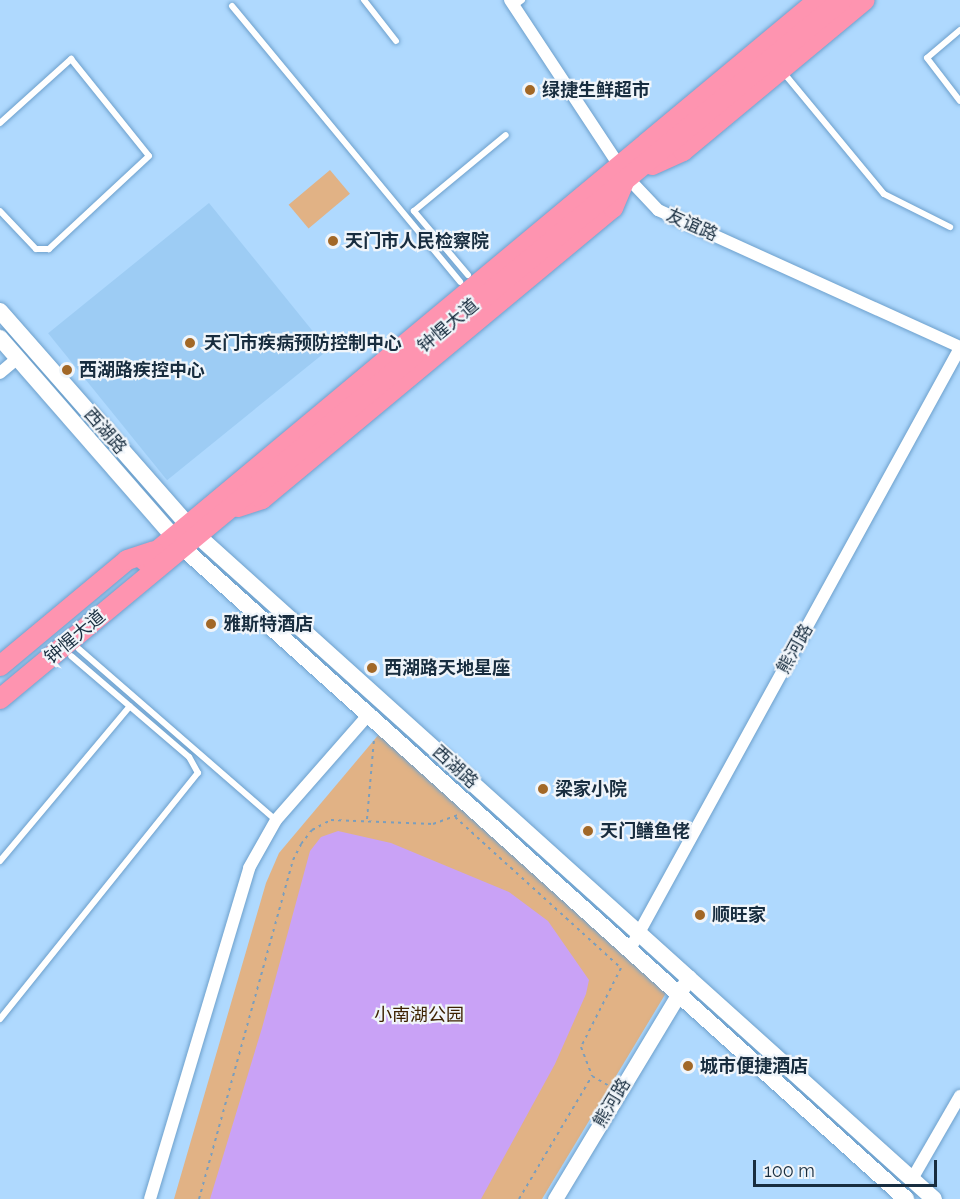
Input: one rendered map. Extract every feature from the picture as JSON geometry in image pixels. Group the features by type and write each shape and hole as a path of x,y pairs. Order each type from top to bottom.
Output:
{"highway":[{"path":"799,0 674,104 623,171 613,208 262,499 221,505 230,471 588,177 623,171 682,151 842,0"},
{"name":"钟惺大道","path":"0,699 177,542 623,171 818,0"},
{"path":"776,63 865,0"},
{"path":"0,714 154,587 177,542"},
{"path":"0,666 127,560 177,542"},
{"name":"钟惺大道","path":"0,682 177,542"}],"main road":[{"name":"西湖路","path":"0,311 177,542 639,933 934,1199"},
{"name":"西湖路","path":"0,338 177,542 370,713 906,1199"}],"street":[{"name":"友谊路","path":"515,2 623,171 658,210 960,348"},
{"name":"熊河路","path":"630,949 960,348"},
{"path":"0,373 18,358"},
{"path":"150,1199 234,908 249,868 276,820 370,713"},
{"name":"熊河路","path":"555,1199 689,977"},
{"path":"912,1179 960,1096"}],"lane":[{"path":"364,0 396,41"},
{"path":"232,6 464,279"},
{"path":"960,30 927,58 960,101"},
{"path":"0,123 72,59 149,156 49,249 36,249 0,211"},
{"path":"776,63 884,194 950,227"},
{"path":"464,279 414,211 506,135"},
{"path":"0,1019 198,773 189,757 130,706 75,652"},
{"path":"75,652 276,820"},
{"path":"0,861 130,706"}],"path":[{"path":"367,819 376,748 370,713"},
{"path":"199,1199 293,860 312,830 332,820 367,819 433,824 455,817 472,806"},
{"path":"455,817 621,968 581,1047 592,1076 619,1092"},
{"path":"519,1199 592,1076"}],"shaded area":[{"name":"天门市疾病预防控制中心","path":"209,203 328,350 167,480 48,333"},
{"name":"小南湖公园","path":"338,831 391,843 509,892 548,921 589,980 586,994 555,1064 481,1199 210,1199 262,1028 310,851 321,837"}],"green space":[{"path":"330,170 350,194 309,228 289,205"},
{"name":"小南湖公园","path":"380,733 666,993 542,1199 174,1199 266,883 279,853"}],"place":[{"name":"绿捷生鲜超市","path":"530,90"},
{"name":"天门市人民检察院","path":"333,241"},
{"name":"天门市疾病预防控制中心","path":"190,343"},
{"name":"西湖路疾控中心","path":"67,370"},
{"name":"雅斯特酒店","path":"211,624"},
{"name":"西湖路天地星座","path":"372,668"},
{"name":"梁家小院","path":"543,789"},
{"name":"天门鳝鱼佬","path":"588,831"},
{"name":"顺旺家","path":"700,915"},
{"name":"城市便捷酒店","path":"688,1066"}]}
